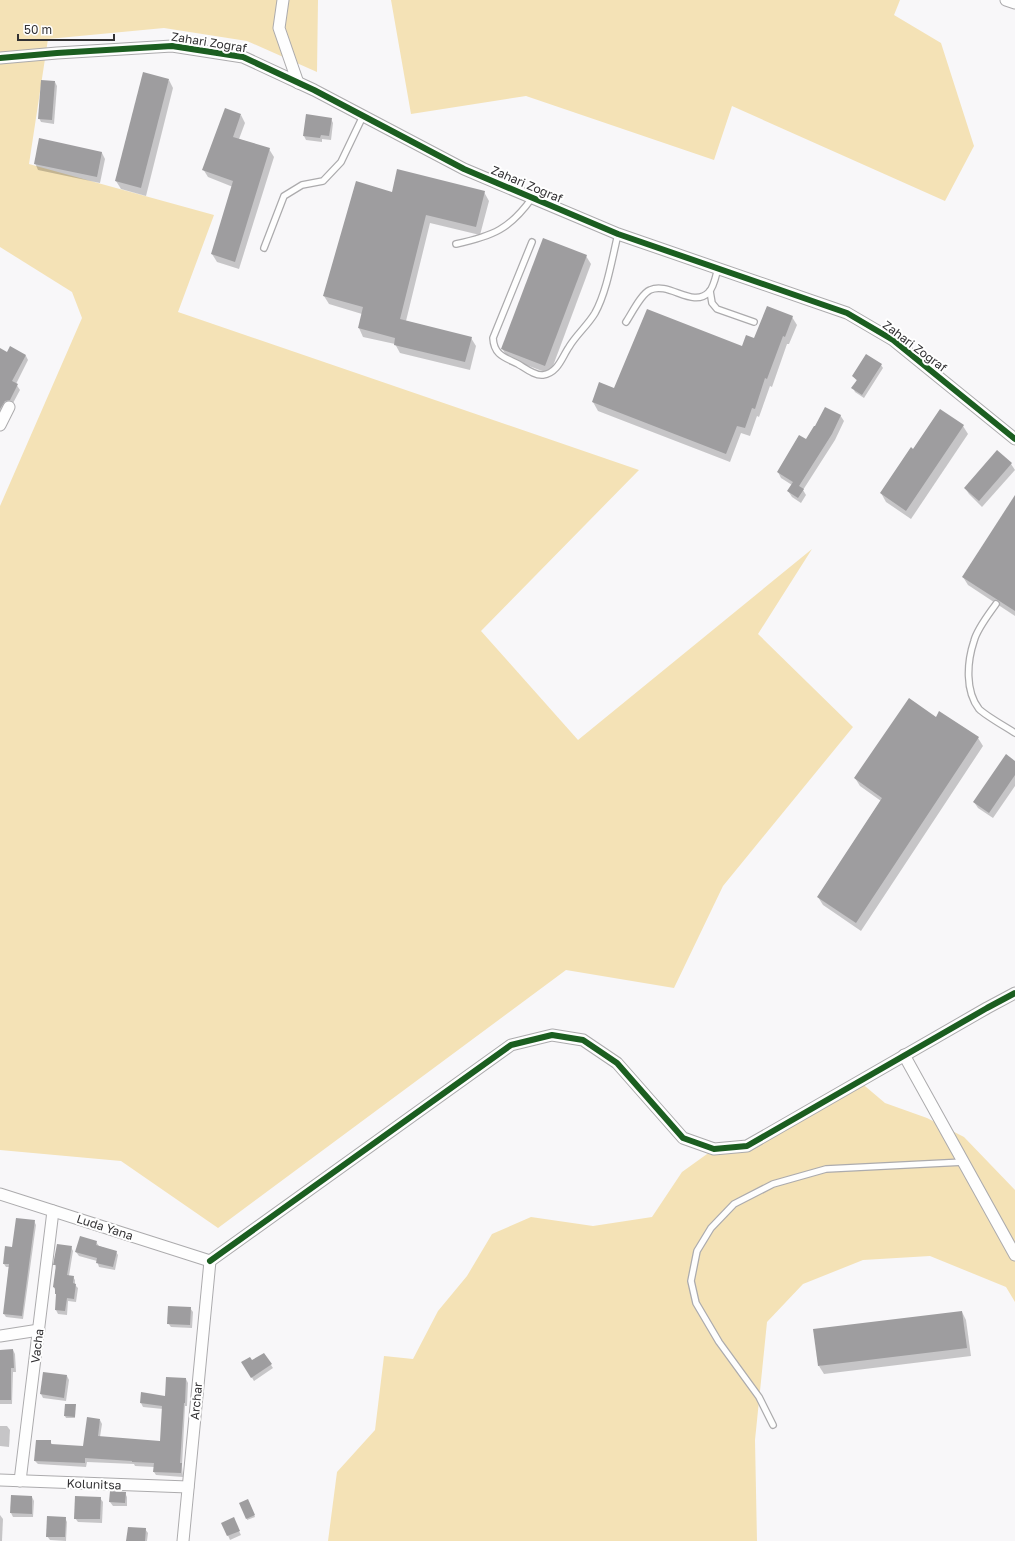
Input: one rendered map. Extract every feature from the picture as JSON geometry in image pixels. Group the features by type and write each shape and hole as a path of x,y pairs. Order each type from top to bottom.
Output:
{"street":[{"path":"283,0 280,28 298,83"},
{"path":"1006,0 1015,3"},
{"name":"Zahari Zograf","path":"0,58 172,46 243,57 298,83 464,169 532,198 618,234 847,313 893,340 1015,439"},
{"path":"0,425 9,408"},
{"path":"210,1261 511,1045 552,1035 583,1040 617,1063 683,1138 714,1149 747,1146 1015,993"},
{"path":"904,1055 1015,1255"},
{"name":"Luda Yana","path":"0,1194 210,1261"},
{"name":"Vacha","path":"20,1481 53,1211"},
{"name":"Archar","path":"183,1541 210,1261"},
{"path":"0,1336 39,1330"},
{"name":"Kolunitsa","path":"0,1480 188,1487"}],"lane":[{"path":"264,248 284,196 302,186 323,181 341,162 363,116"},
{"path":"456,244 484,238 505,227 522,212 532,198"},
{"path":"532,242 493,338 494,347 498,354 532,372 542,375 551,372 559,365 569,347 595,313 607,282 618,234"},
{"path":"718,268 710,291 712,303 717,309 754,322"},
{"path":"626,322 643,295 650,290 666,288 691,297 699,297 710,291"},
{"path":"996,604 974,640 970,660 969,681 972,695 980,710 1015,733"},
{"path":"774,1425 758,1397 719,1342 696,1303 691,1281 697,1251 711,1228 734,1204 753,1194 773,1184 826,1169 964,1162"}],"shaded area":[{"path":"0,0 318,0 317,72 247,41 164,28 48,39 29,164 214,215 178,312 639,470 481,631 578,740 812,549 758,634 853,727 723,886 674,988 566,970 218,1228 121,1161 0,1150 0,506 82,318 72,292 0,247"},
{"path":"391,0 900,0 894,15 941,43 974,146 945,201 732,106 714,160 526,96 411,114"},
{"path":"859,1081 885,1103 927,1118 964,1137 1015,1190 1015,1302 1006,1287 930,1256 863,1260 803,1284 767,1322 755,1440 757,1541 328,1541 337,1472 375,1430 384,1356 413,1359 438,1311 467,1276 492,1234 531,1217 593,1226 652,1217 682,1172 714,1149 747,1146"}],"building":[{"path":"143,72 169,79 141,188 115,181"},
{"path":"41,80 55,81 52,120 38,119"},
{"path":"225,108 241,114 233,137 270,148 235,262 211,254 233,181 202,170"},
{"path":"306,114 332,118 329,136 321,135 320,138 303,136"},
{"path":"39,138 102,152 97,177 34,164"},
{"path":"397,169 485,191 476,227 426,215 400,319 472,337 465,362 394,345 395,338 358,328 363,307 323,296 356,181 392,192"},
{"path":"543,238 587,255 545,366 501,349"},
{"path":"767,306 793,316 785,337 783,336 767,379 765,378 755,409 752,408 745,428 737,426 726,454 592,402 599,382 614,388 647,309 742,346 746,335 754,338"},
{"path":"10,346 26,355 12,381 18,384 10,400 5,401 0,409 0,348 7,352"},
{"path":"866,354 882,364 862,395 851,388 857,380 852,376"},
{"path":"825,407 841,415 832,434 799,486 804,489 798,498 787,491 793,482 777,472 799,435 806,439"},
{"path":"940,409 964,425 906,511 880,493 911,447 913,449"},
{"path":"997,450 1012,463 979,501 964,488"},
{"path":"1015,495 1015,611 962,577"},
{"path":"909,698 936,717 939,711 979,737 856,923 817,897 882,798 854,778"},
{"path":"1006,754 1015,761 1015,775 989,813 973,802"},
{"path":"16,1218 35,1220 22,1316 3,1314 9,1264 3,1264 5,1246 12,1247"},
{"path":"80,1236 97,1241 96,1245 117,1251 113,1267 96,1263 97,1258 75,1252"},
{"path":"57,1244 72,1246 67,1275 74,1276 73,1283 76,1284 74,1299 67,1298 65,1311 55,1310 56,1294 55,1288 53,1287 56,1265 53,1265"},
{"path":"168,1306 191,1307 190,1325 167,1324"},
{"path":"962,1311 967,1348 818,1366 813,1329"},
{"path":"13,1349 14,1368 11,1368 11,1400 0,1400 0,1350"},
{"path":"264,1353 272,1364 251,1378 241,1362 250,1357 252,1360"},
{"path":"43,1372 67,1375 64,1398 40,1394"},
{"path":"166,1377 186,1378 180,1463 182,1463 181,1473 153,1472 154,1463 132,1461 85,1458 85,1463 34,1461 36,1440 51,1440 51,1444 83,1446 87,1417 100,1419 98,1436 160,1441 162,1406 140,1403 141,1392 165,1396"},
{"path":"65,1404 76,1404 75,1417 64,1416"},
{"path":"110,1491 126,1492 125,1503 109,1502"},
{"path":"11,1495 32,1496 32,1514 10,1513"},
{"path":"75,1496 101,1497 100,1519 74,1519"},
{"path":"248,1499 255,1515 246,1519 239,1503"},
{"path":"47,1516 66,1517 65,1537 46,1537"},
{"path":"234,1517 240,1531 227,1536 221,1523"},
{"path":"128,1527 146,1528 145,1541 126,1541"}],"cycle path":[{"path":"0,58 172,46 243,57 314,90 464,169 618,234 847,313 893,340 1015,439"},
{"path":"210,1261 511,1045 552,1035 583,1040 617,1063 683,1138 714,1149 747,1146 1015,993"}]}
